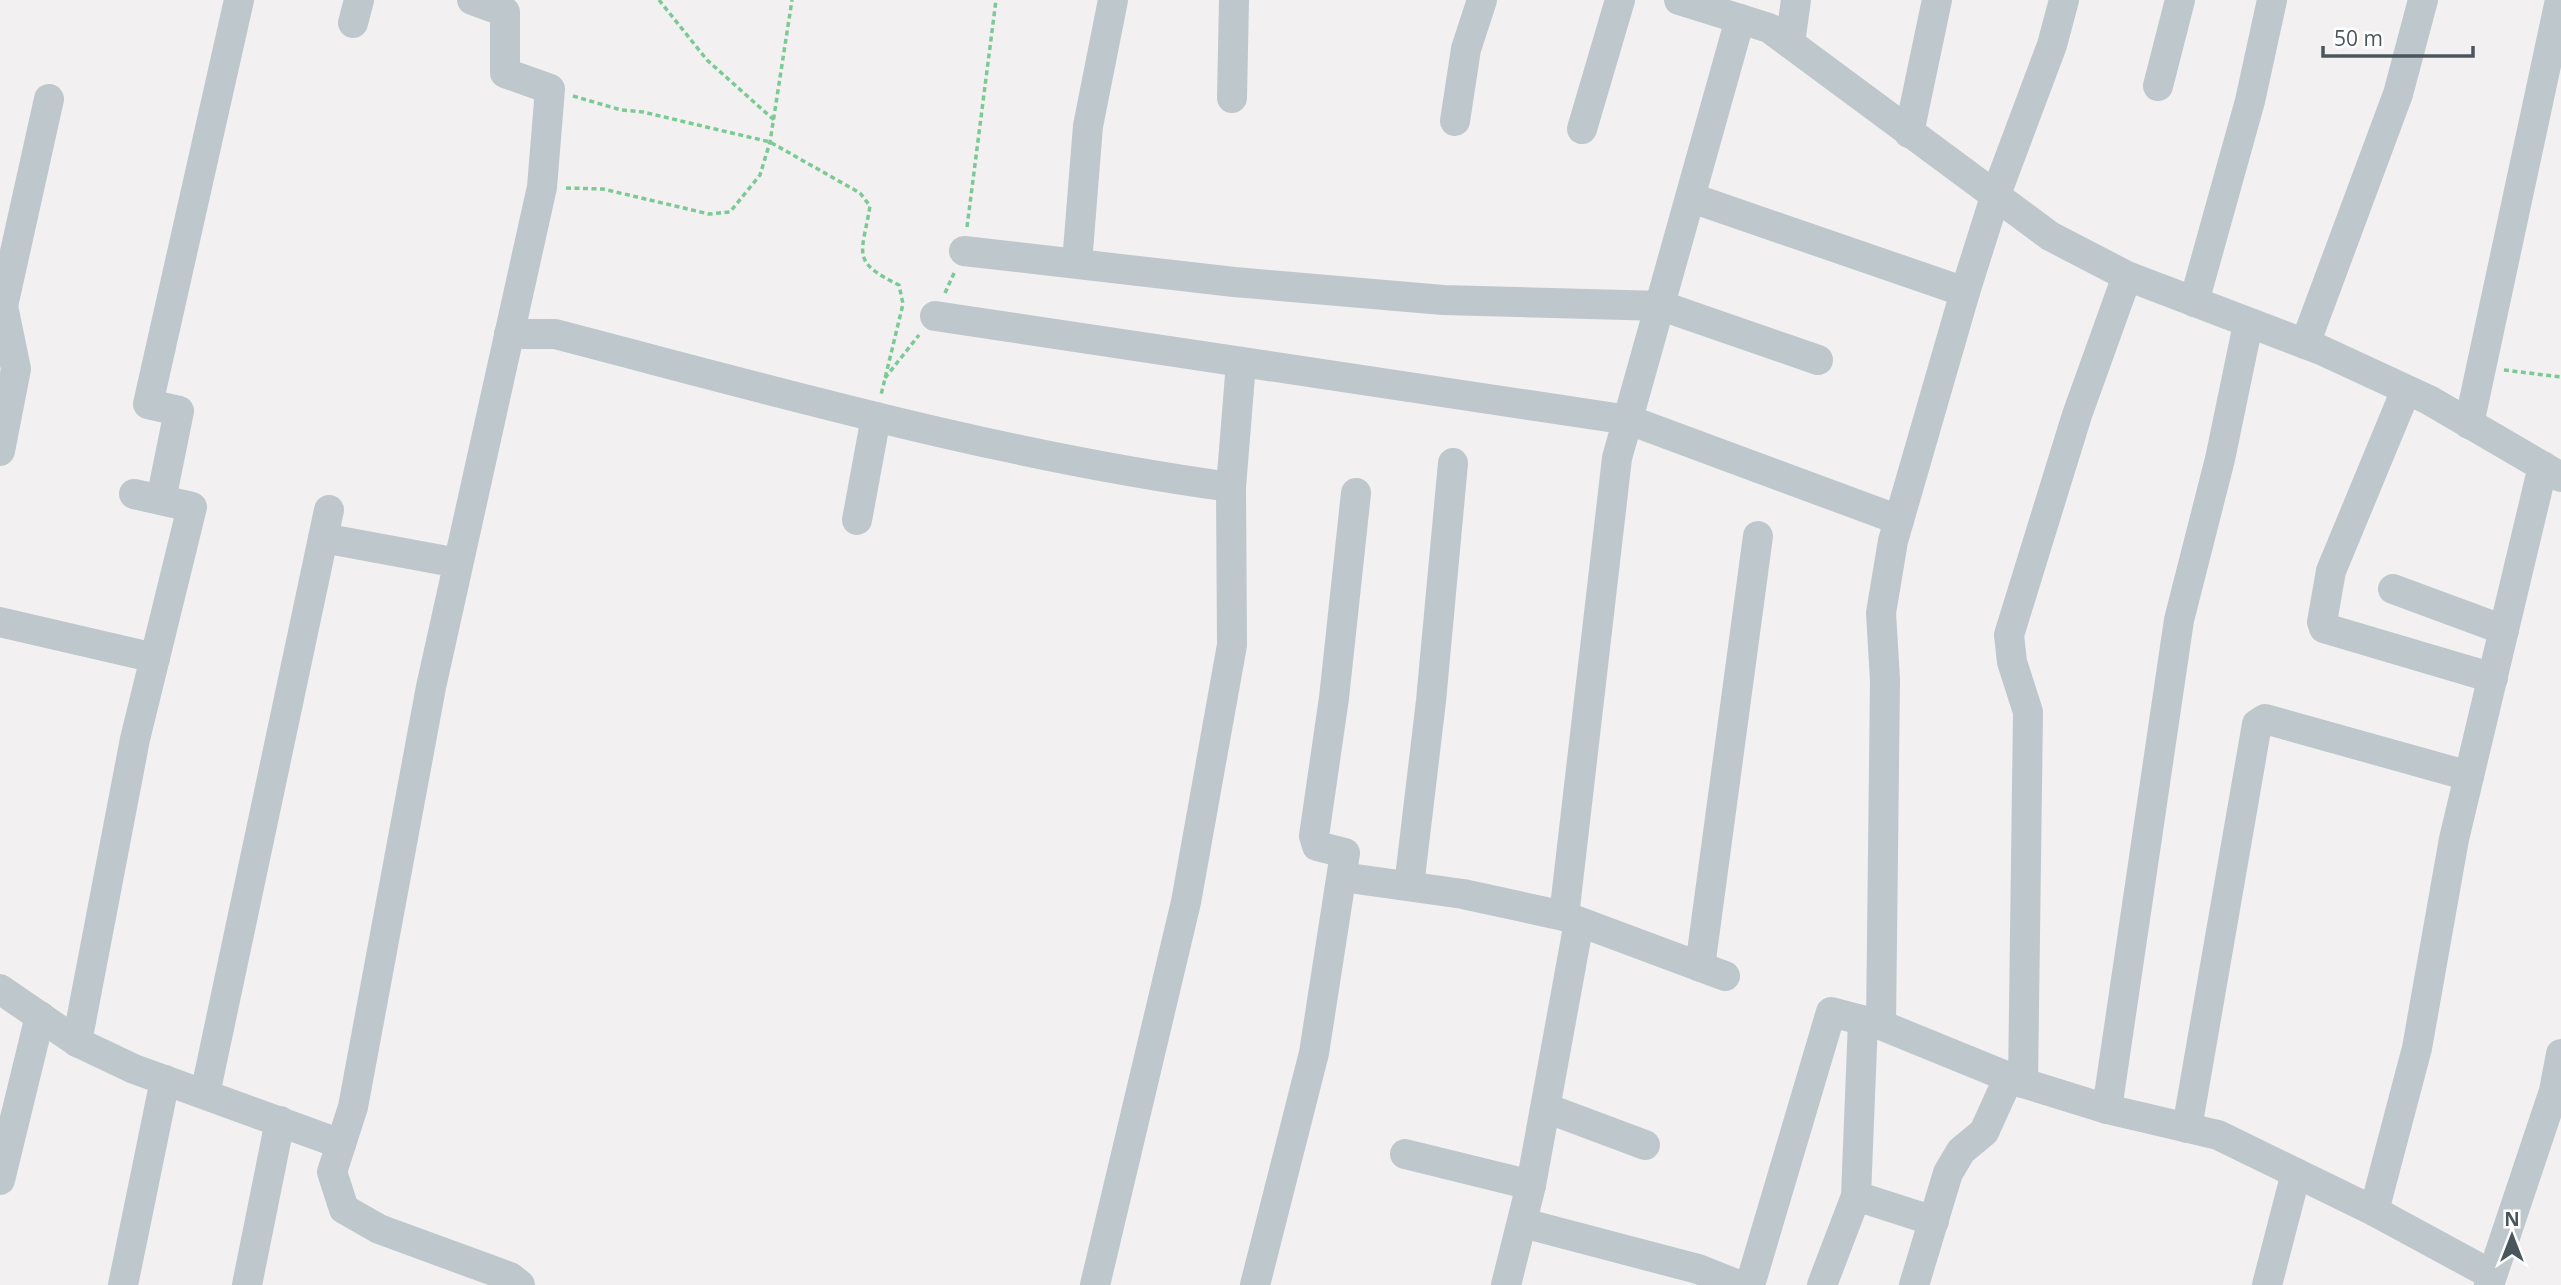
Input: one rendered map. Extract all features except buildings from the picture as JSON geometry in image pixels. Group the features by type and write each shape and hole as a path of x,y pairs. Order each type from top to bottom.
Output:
{"street":[{"path":"77,1042 135,739 192,507 147,497 179,411 148,404 239,0"},
{"path":"472,0 505,12 505,73 550,89 542,187 431,687 353,1107 332,1172 344,1209 379,1229 510,1277 520,1285"},
{"path":"1077,263 1088,126 1113,0"},
{"path":"1232,98 1234,0"},
{"path":"1455,121 1466,49 1482,0"},
{"path":"1582,129 1620,0"},
{"path":"1679,0 1769,28 2050,236 2127,276 2305,344 2406,390 2552,471 2504,630 2454,839 2417,1048 2374,1211"},
{"path":"1790,43 1796,0"},
{"path":"1909,133 1937,0"},
{"path":"1822,1285 1856,1196 1872,1023 1885,680 1881,613 1899,520 1965,292 1995,197 2052,45 2064,0"},
{"path":"2158,86 2180,0"},
{"path":"2194,302 2250,101 2272,0"},
{"path":"2305,344 2398,94 2423,0"},
{"path":"2469,424 2553,74 2560,0"},
{"path":"1506,1285 1523,1223 1546,1108 1572,919 1609,509 1617,458 1662,306 1740,19"},
{"path":"0,451 16,369 3,306 49,99"},
{"path":"1692,198 1965,292"},
{"path":"964,251 1234,282 1443,300 1662,306 1818,360"},
{"path":"1914,1285 1948,1173 1961,1151 1984,1132 2016,1080 2028,712 2012,662 2009,635 2077,415 2127,276"},
{"path":"935,316 1629,420 1899,520"},
{"path":"2106,1110 2179,620 2220,459 2248,324"},
{"path":"509,334 555,334 876,417 1144,475 1231,487"},
{"path":"1095,1285 1186,902 1232,645 1231,487 1241,363"},
{"path":"2406,390 2331,571 2322,622 2325,628 2493,678"},
{"path":"857,520 876,417"},
{"path":"1409,886 1431,701 1453,463"},
{"path":"1255,1285 1314,1053 1342,877 1345,853 1317,846 1314,836 1334,698 1356,493"},
{"path":"205,1094 326,524 458,563"},
{"path":"1342,877 1409,886 1572,919 1713,972 1758,536"},
{"path":"2393,589 2504,630"},
{"path":"0,622 155,658"},
{"path":"2186,1128 2258,724 2265,719 2469,776"},
{"path":"0,989 77,1042 165,1080 341,1144"},
{"path":"1750,1285 1831,1012 1872,1023 2016,1080 2106,1110 2218,1135 2374,1211 2491,1280 2554,1091 2561,1054"},
{"path":"0,1178 40,1016"},
{"path":"123,1285 165,1080"},
{"path":"1546,1108 1645,1145"},
{"path":"247,1285 280,1121"},
{"path":"1405,1154 1531,1185"},
{"path":"2267,1285 2296,1173"},
{"path":"1856,1196 1934,1221"},
{"path":"1523,1223 1698,1269 1738,1285"}],"path":[{"path":"659,0 707,60 774,120"},
{"path":"542,187 603,189 709,214 730,212 760,174 770,142 792,0"},
{"path":"884,379 935,316 964,251 996,0"},
{"path":"550,89 621,110 643,112 770,142 860,193 870,206 862,256 871,271 900,285 903,304 876,417"},
{"path":"2482,367 2561,377"}]}
